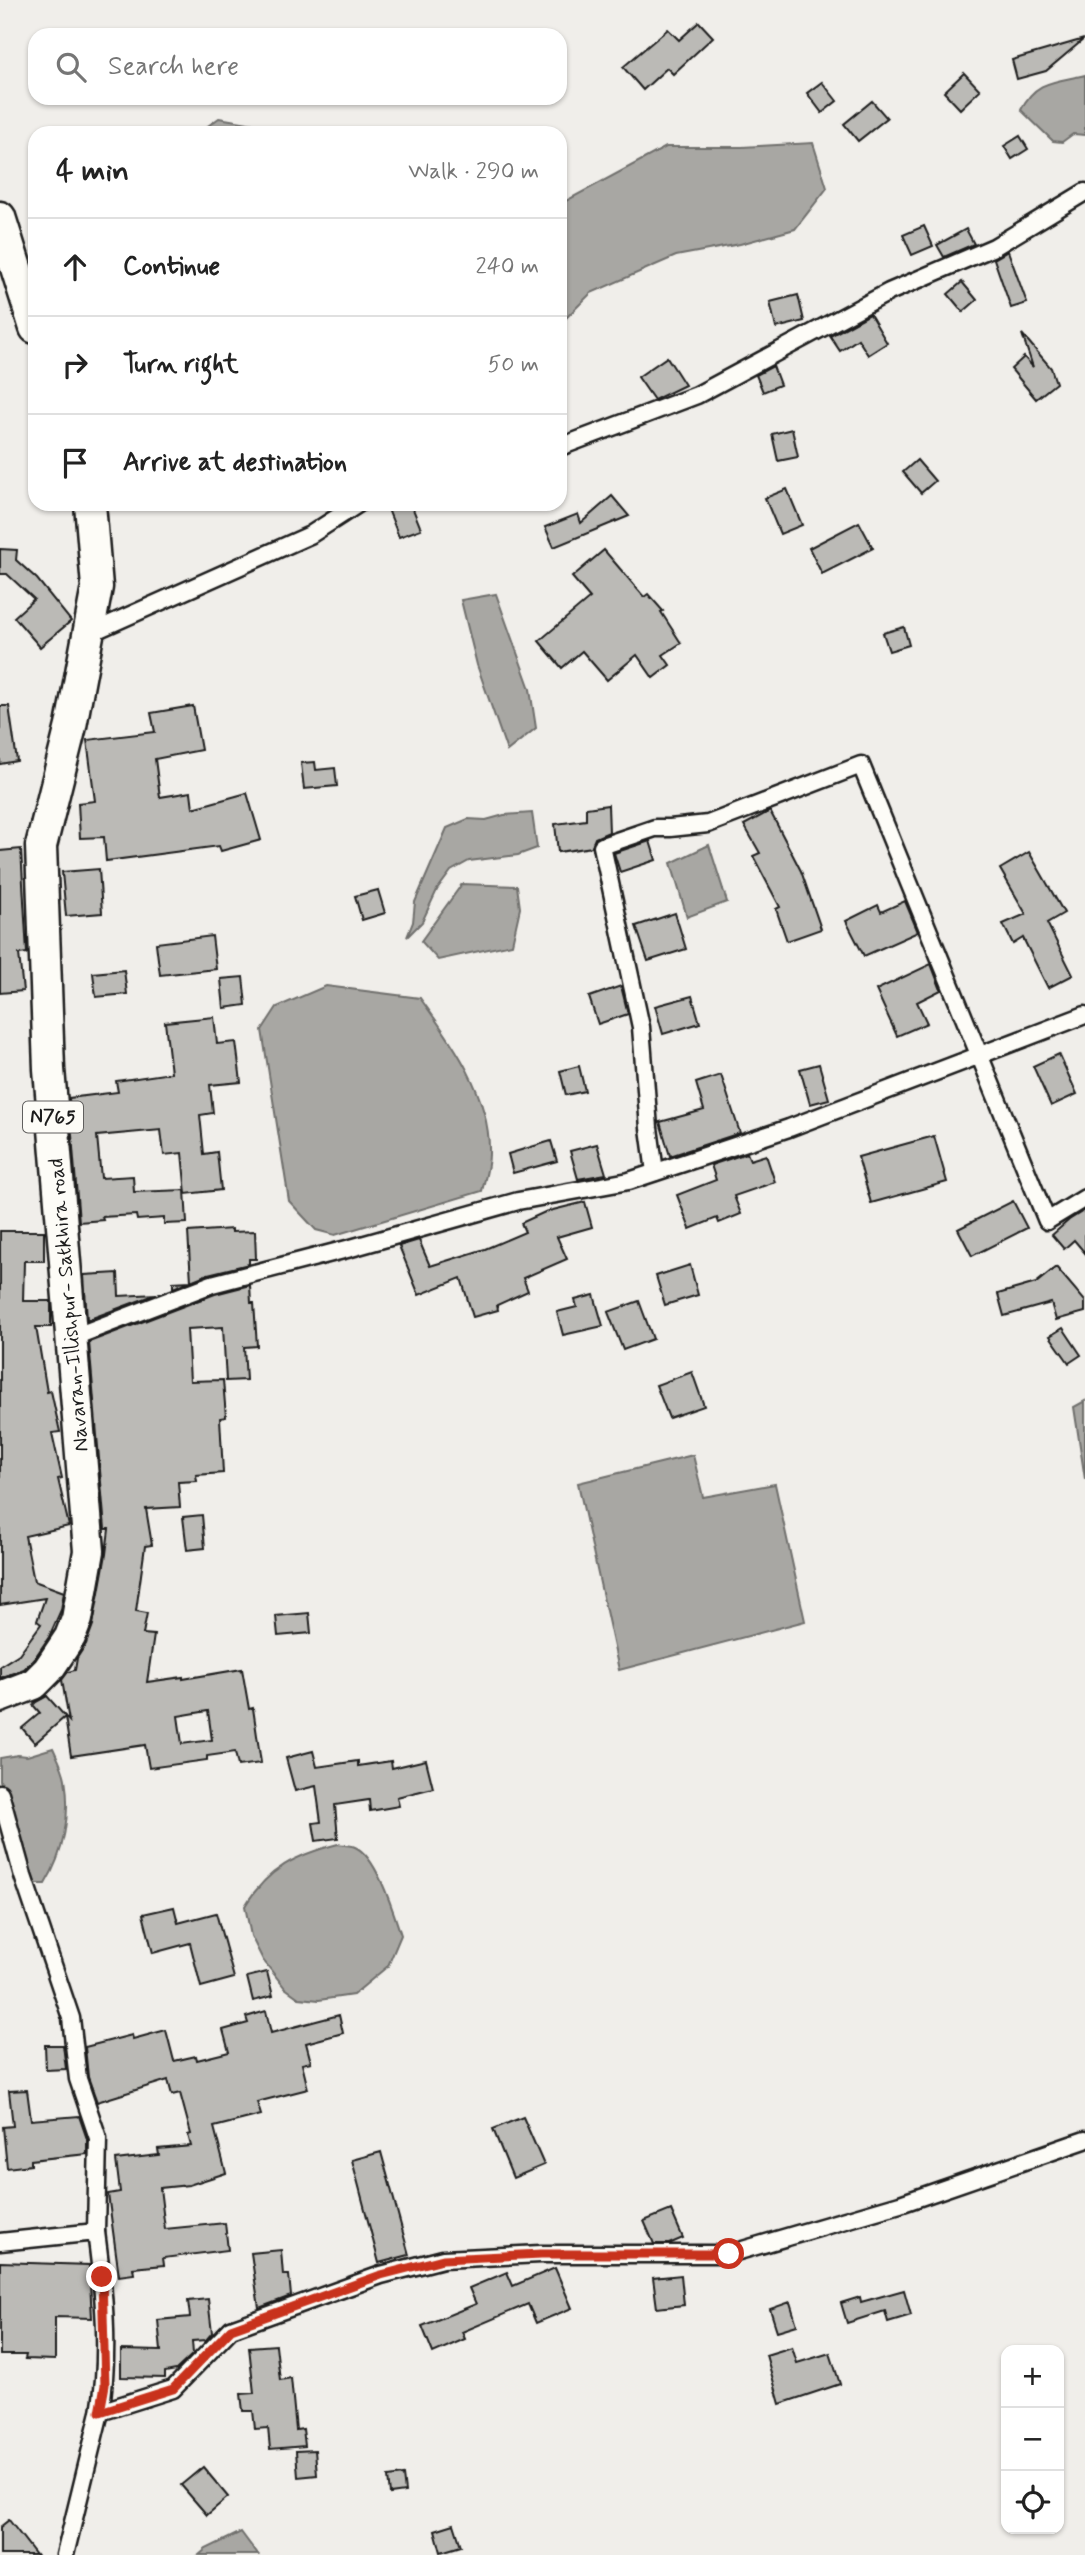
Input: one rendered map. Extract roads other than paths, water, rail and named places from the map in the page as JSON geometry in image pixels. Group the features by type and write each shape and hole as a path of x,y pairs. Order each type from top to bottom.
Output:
{"highway":[{"path":"0,217 28,306"},
{"name":"Navaran-Illishpur- Satkhira road","path":"0,1697 34,1684 48,1670 70,1637 89,1551 49,1069 41,846 71,726 97,587 91,511"}],"street":[{"path":"567,444 697,395 889,292 994,247 1085,192"},
{"path":"88,634 310,535 347,511"},
{"path":"655,1172 641,1027 602,846 655,828 708,824 861,765 1047,1221 1085,1199"},
{"path":"71,1338 212,1284 518,1201 629,1181 789,1128 1085,1015"},
{"path":"0,1793 23,1876 71,2018 78,2079 98,2138 96,2232 102,2277 105,2385 65,2555"},
{"path":"100,2412 173,2389 231,2329 381,2275 443,2259 541,2254 729,2254 900,2204 1085,2140"},
{"path":"0,2242 96,2232"}]}
